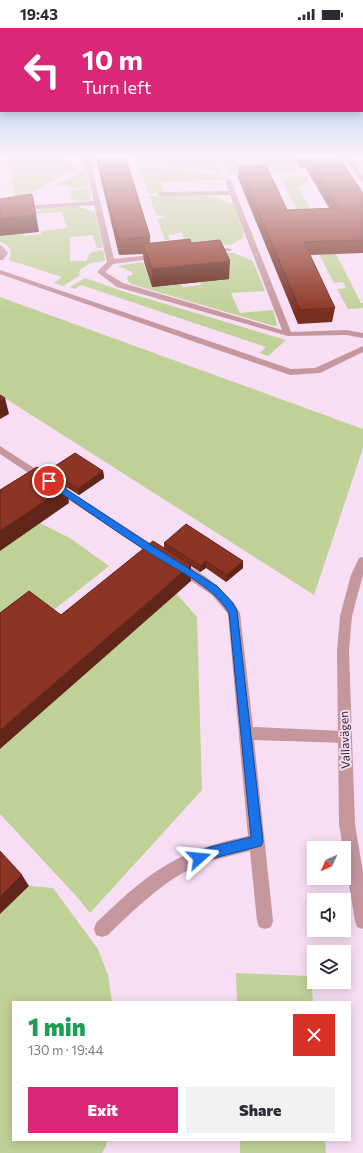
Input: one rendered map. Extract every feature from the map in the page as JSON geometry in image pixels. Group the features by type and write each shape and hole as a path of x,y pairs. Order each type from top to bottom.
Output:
{"street":[{"path":"0,213 35,208"},
{"path":"97,208 111,262"},
{"path":"238,208 288,334"},
{"path":"0,247 4,253 0,258"},
{"path":"202,252 228,250"},
{"path":"166,254 156,257 111,262 101,272 120,285 288,334 301,336 350,333 363,336"},
{"path":"0,272 290,372 317,371 363,349"},
{"path":"0,449 98,515 214,588 234,613 265,921"},
{"name":"Vallavägen","path":"363,561 357,575 346,616 343,651 347,824 363,921"},
{"path":"247,733 345,736"},
{"path":"102,929 145,888 179,866 210,853 257,842"}],"green space":[{"path":"81,208 95,212 103,248 97,248 93,235 70,237 70,261 87,261 90,253 103,250 105,261 91,263 80,270 79,276 63,286 54,283 62,277 9,260 11,251 6,245 0,242 0,236 41,234 41,231 67,228 62,212 36,214 35,212 40,211 40,209"},
{"path":"153,208 235,208 244,234 243,238 230,245 216,243 215,240 192,242 192,245 187,244 181,232 178,234 168,235 171,241 165,240 157,219 164,218 163,216 156,215"},
{"path":"296,208 309,208 317,221 305,224"},
{"path":"316,248 336,254 361,303 363,303 363,308 348,309 337,289 346,288 343,282 334,283"},
{"path":"217,253 234,253 253,261 265,291 231,293 240,313 273,310 277,325 274,326 131,284 128,281 127,276 133,275 132,272 118,266 143,262 152,287 182,284 183,287 201,285 200,282 219,258"},
{"path":"85,278 122,291 286,340 268,356 260,353 266,347 81,285 75,289 70,287"},
{"path":"0,297 363,429 363,448 314,595 0,395"},
{"path":"40,523 70,538 109,566 46,616 0,633 0,551"},
{"path":"176,593 197,617 202,790 90,913 0,814 0,749"},
{"path":"29,886 53,888 98,949 108,975 112,1001 12,1001 12,1141 107,1141 102,1153 0,1153 0,914"},
{"path":"236,973 307,976 307,989 312,989 313,1001 237,1001"},
{"path":"240,1141 325,1141 326,1153 240,1153"}],"building":[{"path":"0,208 35,208 36,215 0,218"},
{"path":"110,208 141,208 150,237 118,239"},
{"path":"257,208 286,208 287,210 363,208 363,240 304,242 335,308 300,310"},
{"path":"190,239 191,243 220,240 230,261 152,269 143,244"},
{"path":"0,395 5,398 0,401"},
{"path":"75,453 103,471 78,489 49,470"},
{"path":"37,467 66,486 0,531 0,490"},
{"path":"186,524 243,561 227,575 206,561 201,566 164,543"},
{"path":"153,541 191,565 0,730 0,613 29,591 61,615"},
{"path":"0,851 22,875 0,897"}],"route":[{"path":"49,481 98,515 214,588 234,613 257,842 210,853 199,858"}]}
